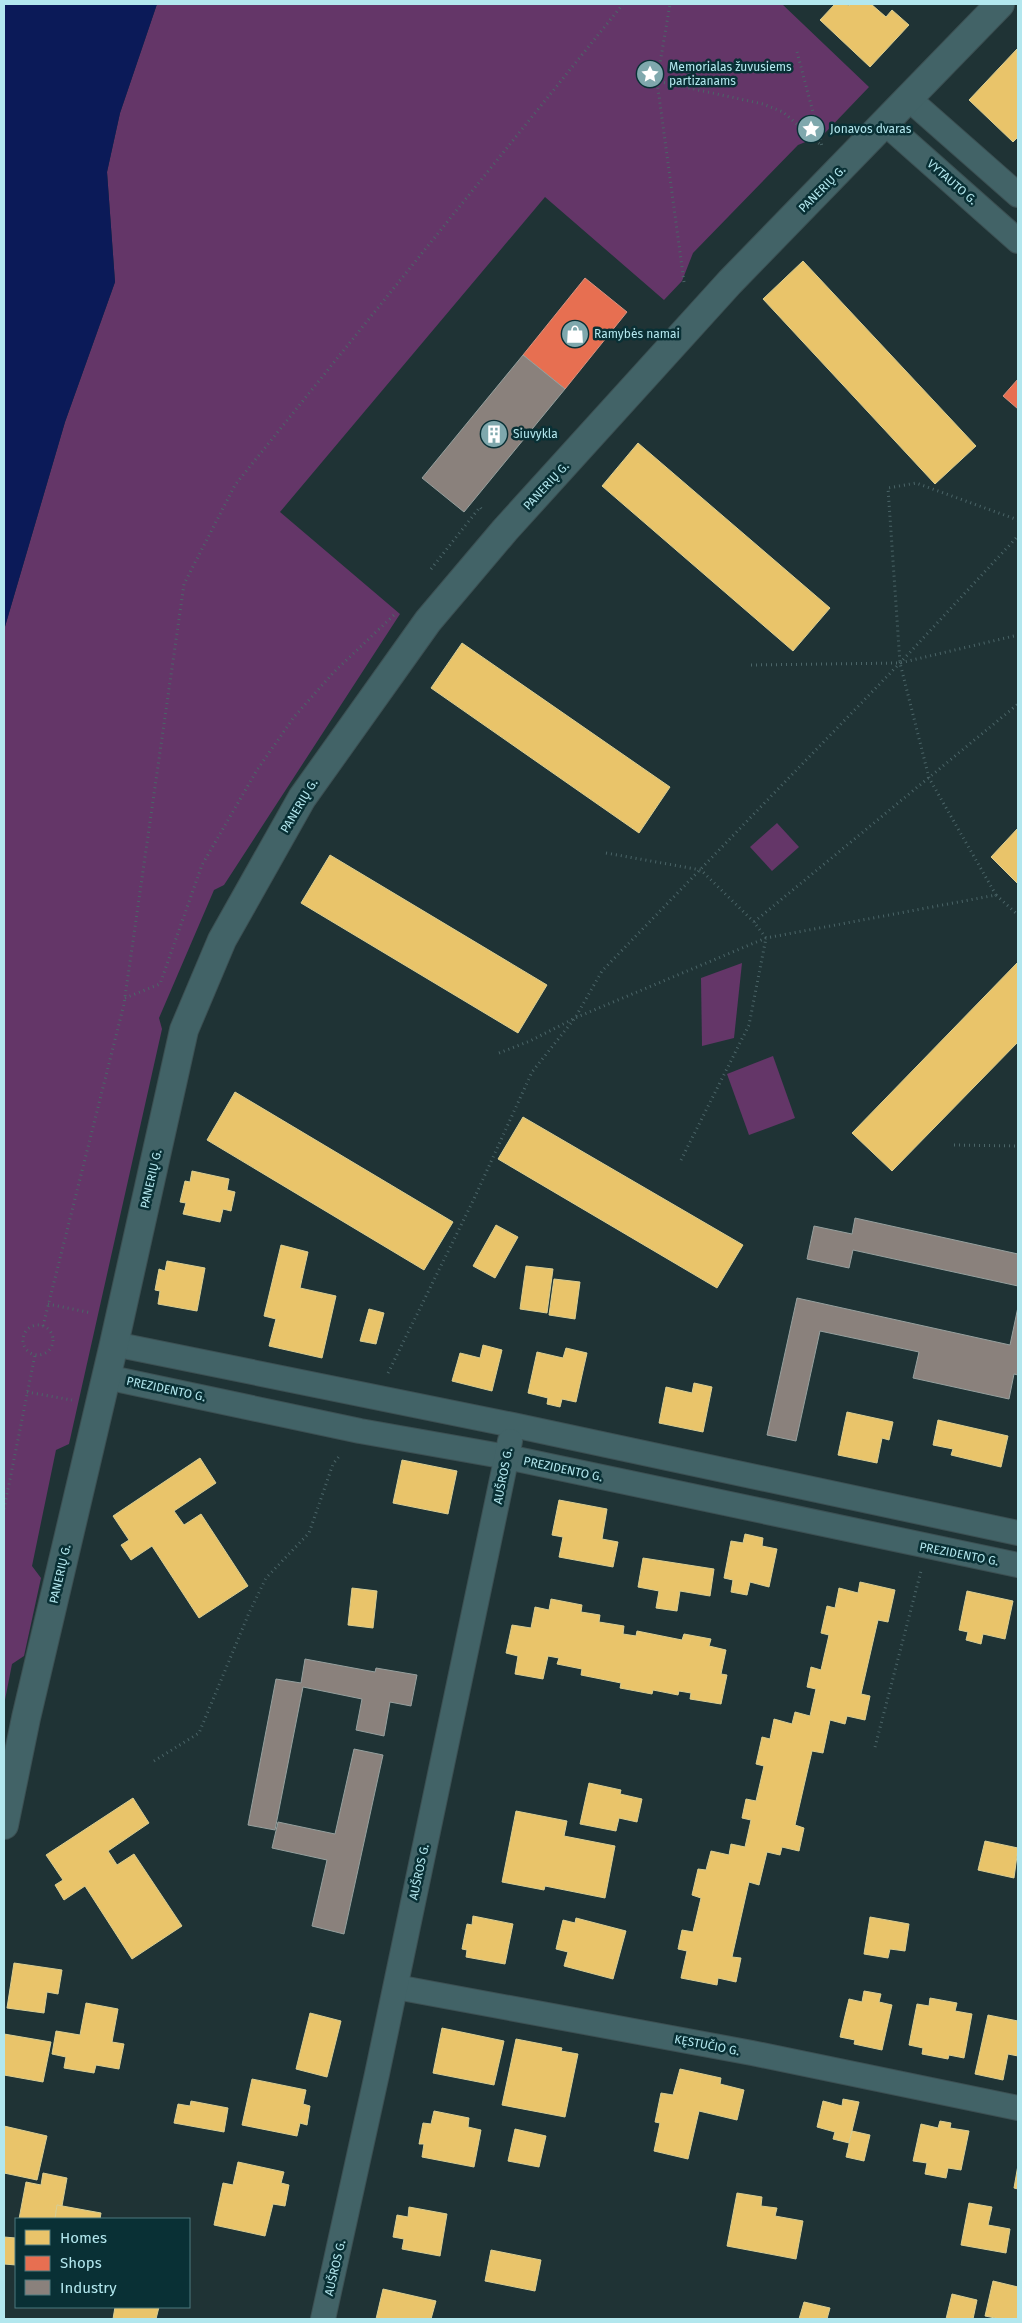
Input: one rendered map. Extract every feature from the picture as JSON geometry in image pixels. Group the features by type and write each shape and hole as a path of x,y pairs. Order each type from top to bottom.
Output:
{"street":[{"name":"PANERIŲ G.","path":"4,1825 26,1718 117,1332 184,1030 222,940 302,798 428,621 505,530 730,282 1000,4"},
{"path":"909,99 1018,196"},
{"name":"VYTAUTO G.","path":"885,123 1018,241"},
{"path":"117,1332 377,1397 513,1424 1018,1533"},
{"name":"PREZIDENTO G.","path":"106,1377 360,1431 507,1456 928,1548 1018,1565"},
{"name":"AUŠROS G.","path":"323,2319 396,1987 513,1424"},
{"name":"KĘSTUČIO G.","path":"396,1987 752,2053 1018,2108"}],"path":[{"path":"43,1326 125,999 184,584 235,485 623,4"},
{"path":"670,4 657,81 684,282"},
{"path":"797,52 822,146"},
{"path":"657,81 770,106 783,112 822,146 847,163"},
{"path":"1018,520 916,483 888,488 900,663 929,778 996,895 1018,915"},
{"path":"427,575 480,507 505,530"},
{"path":"377,1397 473,1200 532,1072 574,1018 602,971 900,663 1018,536"},
{"path":"125,999 160,984 202,865 257,770 294,717 334,672 398,612"},
{"path":"751,665 900,663 1018,635"},
{"path":"754,922 1018,704"},
{"path":"606,854 701,870 754,922 766,938 749,1025 682,1160"},
{"path":"499,1053 530,1041 574,1018 766,938 996,895"},
{"path":"954,1144 1018,1146"},
{"path":"48,1304 117,1332"},
{"path":"43,1326 50,1330 54,1336 54,1344 50,1351 43,1355 35,1356 25,1348 24,1336 31,1327 43,1326"},
{"path":"4,1509 35,1356"},
{"path":"27,1392 100,1404"},
{"path":"154,1761 200,1734 249,1613 266,1578 309,1533 333,1464 360,1431"},
{"path":"875,1747 928,1548"}],"shaded area":[{"path":"4,4 157,4 120,113 107,172 115,282 65,422 4,630"},
{"path":"157,4 782,4 869,87 823,135 798,145 693,253 682,281 664,300 545,197 280,512 400,614 224,885 214,890 159,1018 162,1029 69,1444 56,1450 32,1566 41,1578 24,1656 12,1664 4,1705 4,630 65,422 115,282 107,172 120,113"},
{"path":"777,823 799,847 772,871 750,847"},
{"path":"742,963 734,1038 702,1046 701,978"},
{"path":"773,1056 795,1118 749,1135 727,1074"}],"building: Homes":[{"path":"835,4 846,4 849,6 851,4 871,4 886,17 892,10 909,25 870,67 820,20"},
{"path":"1017,49 1018,137 1013,142 969,100"},
{"path":"803,261 976,446 935,484 763,299"},
{"path":"638,443 830,608 793,651 602,486"},
{"path":"462,643 670,787 639,833 431,688"},
{"path":"1018,828 1018,884 991,857"},
{"path":"330,855 547,985 518,1033 301,903"},
{"path":"1018,962 1018,1042 892,1171 852,1133"},
{"path":"235,1092 453,1222 424,1270 207,1140"},
{"path":"523,1117 743,1245 717,1288 498,1159"},
{"path":"192,1171 229,1179 227,1190 235,1192 231,1211 223,1209 220,1222 183,1214 186,1203 180,1202 185,1181 190,1182"},
{"path":"496,1225 518,1237 495,1278 473,1266"},
{"path":"281,1245 308,1252 300,1288 336,1296 322,1358 269,1346 276,1319 264,1316"},
{"path":"167,1261 205,1268 197,1311 158,1304 160,1291 155,1290 159,1269 165,1271"},
{"path":"526,1266 553,1269 547,1313 520,1309"},
{"path":"554,1279 580,1282 575,1319 549,1315"},
{"path":"369,1309 384,1313 376,1344 360,1341"},
{"path":"483,1345 502,1350 492,1391 452,1381 460,1353 480,1358"},
{"path":"566,1348 587,1353 576,1402 562,1399 560,1407 547,1404 548,1398 528,1393 537,1352 563,1358"},
{"path":"694,1383 712,1387 703,1432 659,1423 666,1387 692,1393"},
{"path":"847,1412 893,1422 889,1440 882,1438 877,1463 838,1455"},
{"path":"938,1420 1008,1436 1001,1467 951,1455 953,1449 933,1445"},
{"path":"200,1458 216,1483 174,1511 184,1525 201,1514 248,1586 199,1618 152,1546 131,1560 121,1545 129,1540 113,1516"},
{"path":"402,1460 457,1471 448,1514 393,1503"},
{"path":"559,1500 607,1509 602,1539 618,1542 613,1567 559,1557 563,1537 552,1535"},
{"path":"745,1534 763,1538 762,1546 777,1549 769,1587 750,1582 747,1595 731,1592 733,1580 724,1578 731,1541 743,1543"},
{"path":"643,1558 714,1569 710,1596 680,1591 677,1611 656,1608 659,1591 638,1587"},
{"path":"860,1582 895,1590 888,1622 878,1620 861,1694 870,1696 865,1720 847,1716 845,1724 830,1720 823,1753 812,1751 795,1825 804,1828 799,1851 782,1847 780,1855 767,1852 759,1885 749,1882 732,1957 741,1958 736,1982 718,1978 717,1985 681,1978 687,1951 678,1949 682,1930 693,1932 701,1898 692,1895 698,1869 706,1870 711,1851 729,1855 731,1844 745,1847 751,1820 742,1818 746,1799 756,1801 764,1766 756,1764 762,1737 770,1739 774,1719 792,1724 795,1712 810,1716 816,1689 807,1687 811,1667 821,1670 829,1635 821,1633 827,1606 835,1608 839,1588 858,1593"},
{"path":"352,1588 377,1591 373,1628 348,1625"},
{"path":"967,1591 1013,1601 1005,1639 983,1634 981,1644 966,1640 968,1632 959,1630"},
{"path":"551,1599 582,1605 581,1612 600,1615 599,1622 624,1626 623,1634 636,1636 637,1631 682,1640 684,1634 711,1639 709,1646 726,1650 721,1674 727,1675 721,1704 690,1699 691,1693 679,1691 678,1695 653,1690 652,1694 620,1688 621,1683 581,1675 582,1669 557,1664 559,1658 548,1656 543,1679 515,1674 518,1656 506,1653 512,1625 531,1628 535,1607 549,1610"},
{"path":"589,1783 621,1790 620,1794 642,1799 637,1822 619,1818 616,1831 580,1824"},
{"path":"133,1798 149,1823 108,1851 117,1865 134,1854 182,1926 132,1959 85,1886 64,1900 55,1885 63,1880 46,1855"},
{"path":"516,1811 567,1821 564,1836 615,1846 605,1898 545,1886 544,1890 502,1882"},
{"path":"985,1841 1018,1848 1014,1878 978,1870"},
{"path":"473,1916 513,1924 505,1964 466,1957 467,1950 462,1949 467,1924 472,1925"},
{"path":"870,1917 909,1924 905,1951 890,1949 888,1958 864,1954"},
{"path":"576,1918 626,1931 613,1979 564,1966 568,1952 556,1949 563,1920 575,1923"},
{"path":"14,1963 62,1970 58,1994 47,1992 44,2013 7,2008"},
{"path":"864,1991 881,1994 879,2002 892,2005 882,2050 854,2044 855,2040 840,2037 849,1999 862,2002"},
{"path":"930,1998 957,2003 955,2011 972,2014 964,2058 949,2055 948,2059 922,2054 923,2048 909,2045 917,2004 929,2006"},
{"path":"86,2003 118,2009 112,2042 124,2044 119,2069 96,2065 94,2073 64,2068 66,2057 52,2054 56,2031 80,2035"},
{"path":"310,2013 341,2021 327,2077 296,2069"},
{"path":"988,2015 1018,2021 1018,2056 1008,2054 1003,2080 975,2074"},
{"path":"442,2028 504,2041 494,2085 433,2073"},
{"path":"4,2034 51,2042 43,2082 4,2075"},
{"path":"516,2039 562,2048 561,2051 578,2054 565,2117 502,2105"},
{"path":"680,2069 721,2078 720,2084 744,2090 737,2120 699,2111 688,2159 654,2151 660,2123 655,2122 661,2093 673,2095"},
{"path":"252,2079 306,2090 303,2104 310,2106 307,2125 300,2123 297,2136 242,2125"},
{"path":"843,2099 859,2102 849,2143 833,2139 835,2132 817,2127 823,2101 842,2106"},
{"path":"191,2101 228,2108 224,2132 174,2123 178,2104 190,2106"},
{"path":"434,2111 469,2118 468,2127 481,2130 474,2167 422,2157 424,2144 419,2144 423,2123 431,2124"},
{"path":"940,2121 951,2123 950,2128 969,2131 961,2170 948,2168 946,2178 925,2174 927,2163 913,2161 921,2124 938,2128"},
{"path":"4,2126 47,2136 37,2180 4,2173"},
{"path":"515,2129 546,2136 539,2167 508,2161"},
{"path":"852,2131 870,2135 864,2161 846,2157"},
{"path":"238,2162 284,2172 281,2183 289,2185 285,2206 273,2204 265,2236 214,2225 223,2183 233,2185"},
{"path":"1018,2165 1018,2189 1014,2188"},
{"path":"43,2173 67,2178 62,2206 57,2205 55,2218 19,2218 26,2182 41,2185"},
{"path":"737,2193 762,2197 761,2206 777,2208 775,2216 803,2221 796,2259 727,2246"},
{"path":"969,2203 992,2207 988,2225 1010,2229 1006,2253 961,2245"},
{"path":"57,2205 101,2213 100,2218 55,2218"},
{"path":"409,2207 447,2214 440,2256 402,2249 404,2239 393,2237 397,2215 408,2217"},
{"path":"4,2237 15,2238 15,2265 4,2264"},
{"path":"491,2250 541,2260 535,2291 485,2281"},
{"path":"993,2281 1018,2287 1018,2319 1000,2319 985,2316"},
{"path":"383,2289 436,2301 431,2319 376,2319"},
{"path":"952,2294 977,2300 973,2319 946,2319"},
{"path":"804,2302 830,2308 827,2319 799,2319"},
{"path":"115,2308 159,2308 156,2319 113,2319"}],"building: Shops":[{"name":"Ramybės namai","path":"585,278 627,312 565,389 523,355"},
{"path":"1018,379 1018,409 1003,396"}],"building: Industry":[{"name":"Siuvykla","path":"523,355 565,389 464,512 422,478"},
{"path":"855,1218 1018,1254 1018,1286 853,1250 849,1268 807,1259 814,1226 852,1234"},
{"path":"797,1298 1010,1345 1018,1307 1018,1375 1014,1374 1009,1399 913,1378 919,1352 820,1331 796,1441 767,1435"},
{"path":"305,1659 375,1672 376,1668 417,1675 411,1706 390,1702 384,1736 356,1730 362,1699 303,1687 275,1830 248,1825 276,1679 301,1683"},
{"path":"354,1749 383,1755 344,1934 312,1926 327,1860 272,1848 278,1822 335,1834"}],"place":[{"name":"Memorialas žuvusiems partizanams","path":"650,74"},
{"name":"Jonavos dvaras","path":"811,129"},
{"name":"Ramybės namai","path":"575,334"},
{"name":"Siuvykla","path":"494,434"}]}
